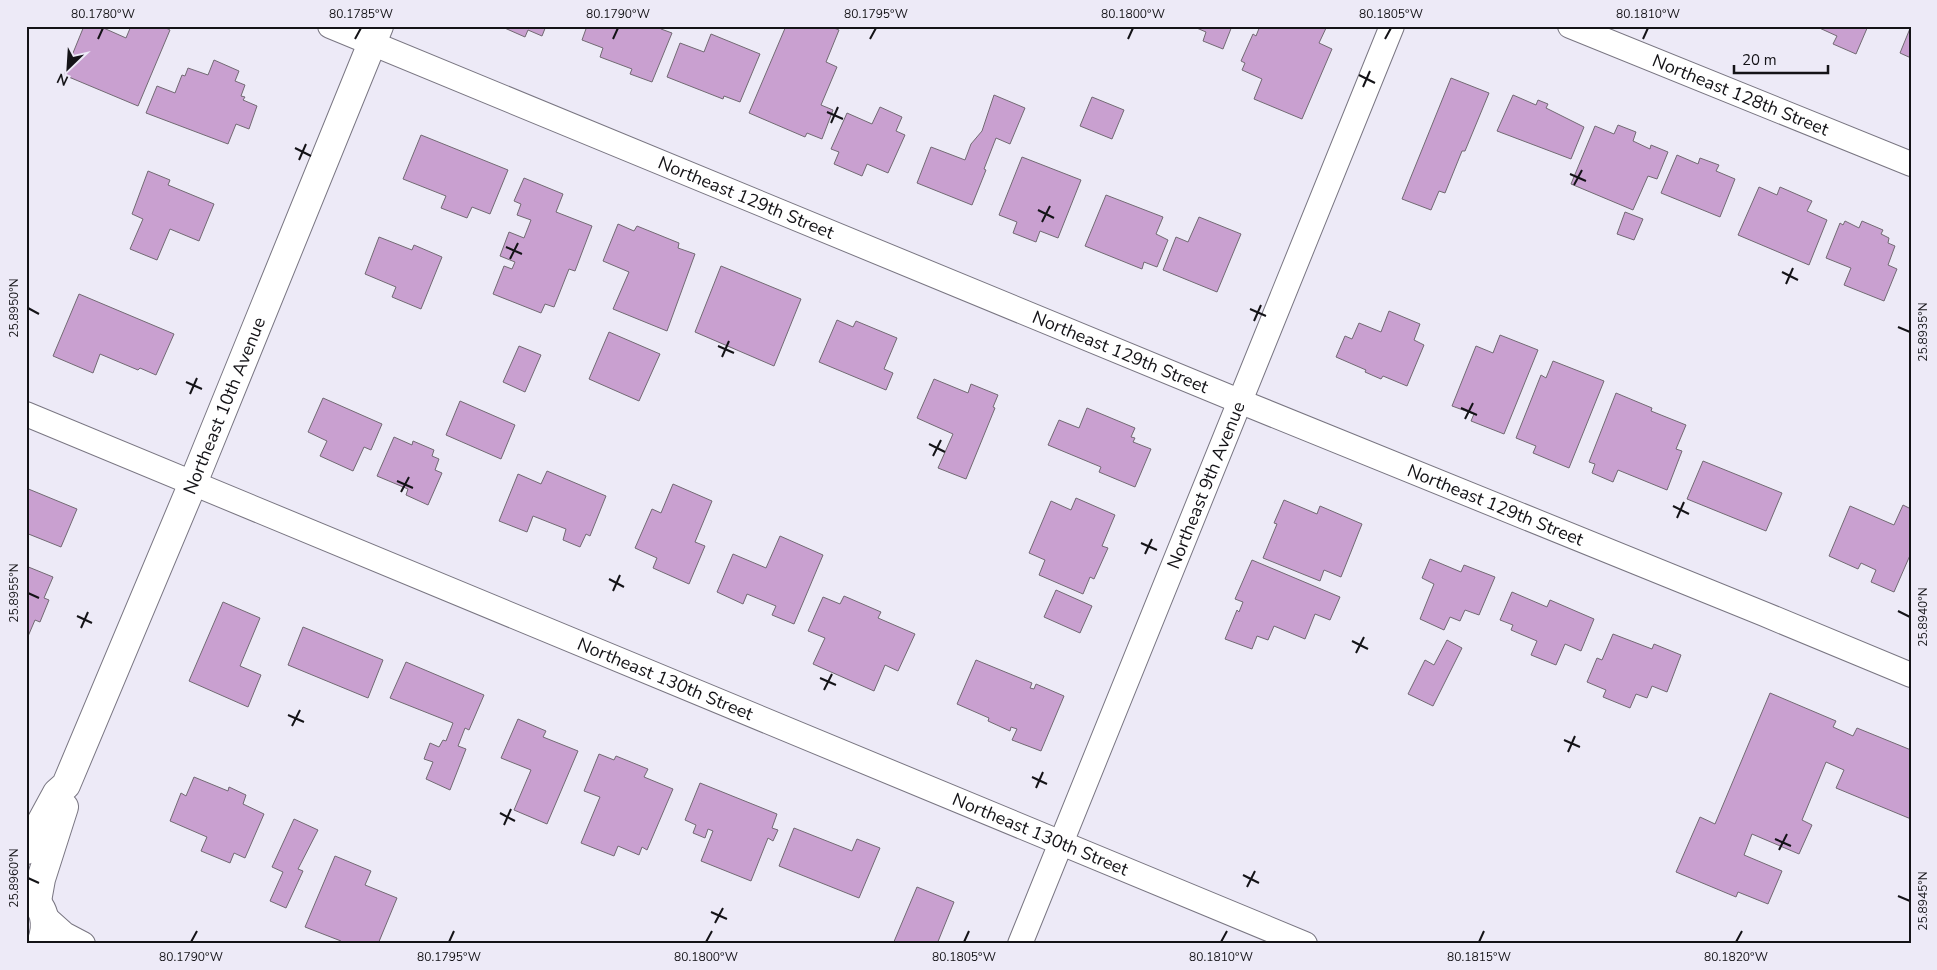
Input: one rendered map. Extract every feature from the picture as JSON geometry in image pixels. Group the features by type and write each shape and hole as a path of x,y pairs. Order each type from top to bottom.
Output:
{"street":[{"name":"Northeast 129th Street","path":"330,26 375,35 1239,401 1746,606 1911,676"},
{"name":"Northeast 9th Avenue","path":"1020,944 1392,26"},
{"name":"Northeast 128th Street","path":"1570,26 1911,164"},
{"name":"Northeast 10th Avenue","path":"26,850 57,793 66,785 193,483 375,35"},
{"name":"Northeast 130th Street","path":"26,414 1305,944"},
{"name":"Northeast 10th Avenue","path":"40,944 44,934 36,904 41,879 67,797 66,785"},
{"path":"36,904 64,934 83,944"}],"building":[{"path":"84,26 99,26 126,38 131,26 162,26 170,30 138,106 64,75"},
{"path":"500,26 546,26 542,36 528,30 525,37"},
{"path":"587,26 662,26 661,29 672,33 652,82 630,74 632,69 600,57 603,48 582,40"},
{"path":"786,26 829,26 839,30 826,62 837,67 821,105 833,110 822,139 807,133 805,137 749,113"},
{"path":"1192,26 1232,26 1223,49 1203,41 1206,32"},
{"path":"1260,26 1327,26 1319,43 1332,49 1302,119 1254,99 1262,79 1242,70 1245,63 1241,61 1253,34 1256,36"},
{"path":"1815,26 1868,26 1856,54 1833,44 1837,36"},
{"path":"1911,26 1911,58 1900,53"},
{"path":"711,34 760,54 740,102 724,96 723,99 667,77 680,43 704,52"},
{"path":"214,60 239,71 235,81 245,85 241,96 245,97 243,100 257,106 249,129 236,124 228,144 146,113 157,86 175,93 182,75 185,76 188,68 208,75"},
{"path":"1451,78 1489,93 1445,193 1439,191 1431,210 1402,199"},
{"path":"994,95 1025,108 1010,144 996,138 972,205 917,183 931,147 965,160 971,144 982,131"},
{"path":"1513,95 1536,105 1538,100 1548,104 1546,108 1584,127 1571,159 1497,131"},
{"path":"1092,97 1124,110 1112,139 1080,126"},
{"path":"880,107 902,117 896,131 905,135 888,173 867,164 862,176 834,164 839,152 831,149 847,113 872,124"},
{"path":"1618,125 1636,132 1633,141 1650,149 1651,145 1668,152 1657,179 1648,176 1633,210 1571,184 1595,126 1614,134"},
{"path":"421,135 508,170 490,214 472,207 467,218 441,208 446,196 403,179"},
{"path":"1677,155 1698,164 1700,158 1719,165 1716,171 1735,179 1720,217 1661,193"},
{"path":"1022,157 1081,180 1058,238 1040,231 1036,242 1013,233 1017,222 999,215"},
{"path":"148,171 170,180 168,185 214,204 199,241 170,229 157,260 130,249 143,219 132,214"},
{"path":"524,178 563,194 556,212 592,226 575,271 569,269 554,307 545,304 541,313 493,294 504,266 512,269 515,262 500,256 509,232 524,238 531,220 517,215 521,204 514,201"},
{"path":"1759,187 1777,195 1780,187 1812,201 1807,211 1827,220 1809,265 1738,235"},
{"path":"1106,195 1163,217 1156,234 1168,240 1157,267 1144,262 1142,269 1085,246"},
{"path":"1625,212 1643,219 1634,240 1617,234"},
{"path":"1199,217 1241,234 1217,292 1163,270 1176,237 1188,242"},
{"path":"1845,221 1859,228 1862,221 1883,230 1881,234 1889,238 1888,243 1895,246 1888,265 1897,269 1884,301 1844,285 1851,268 1826,258 1840,223 1843,225"},
{"path":"618,224 634,231 637,226 679,243 678,248 695,254 667,331 613,309 629,272 603,261"},
{"path":"379,237 412,250 414,245 442,257 421,309 392,297 396,287 365,274"},
{"path":"721,266 801,299 774,366 695,332"},
{"path":"79,294 174,334 156,375 140,368 138,370 100,354 93,373 53,356"},
{"path":"1389,311 1420,324 1414,340 1424,345 1407,386 1383,376 1381,379 1336,357 1345,336 1352,339 1359,323 1381,332"},
{"path":"837,320 853,327 856,321 897,338 884,369 893,373 886,390 819,362"},
{"path":"609,332 660,354 639,401 589,379"},
{"path":"1500,335 1538,350 1504,434 1471,421 1474,414 1452,406 1476,346 1493,353"},
{"path":"519,346 541,355 525,392 503,382"},
{"path":"1553,361 1604,381 1569,468 1533,453 1536,446 1516,438 1541,375 1546,378"},
{"path":"934,379 968,393 971,384 998,395 993,407 995,408 966,479 938,468 953,434 917,418"},
{"path":"1616,393 1652,408 1651,411 1686,425 1676,449 1682,451 1667,490 1618,470 1613,482 1592,473 1595,464 1589,462"},
{"path":"323,398 382,424 371,450 364,447 353,471 320,456 327,441 308,432"},
{"path":"460,401 515,425 501,459 446,435"},
{"path":"1087,408 1135,428 1131,437 1135,438 1133,442 1151,449 1135,487 1099,472 1101,467 1048,445 1059,420 1079,428"},
{"path":"394,437 412,445 413,441 434,450 432,456 439,459 435,470 442,473 428,505 406,495 408,489 377,476"},
{"path":"1703,461 1782,493 1766,531 1687,499"},
{"path":"547,471 606,496 590,536 586,534 580,547 563,540 566,529 533,516 527,532 499,521 518,474 541,484"},
{"path":"673,484 712,501 695,542 705,546 689,584 653,568 657,558 635,548 652,509 661,513"},
{"path":"26,488 77,509 61,547 26,533"},
{"path":"1076,498 1115,515 1102,546 1108,548 1094,579 1090,577 1083,594 1039,575 1045,560 1029,553 1051,501 1071,510"},
{"path":"1284,500 1317,514 1320,506 1362,524 1341,577 1324,570 1320,581 1263,558 1277,524 1274,523"},
{"path":"1903,505 1911,509 1911,553 1894,592 1871,582 1876,570 1861,563 1858,569 1829,556 1850,506 1894,525"},
{"path":"780,536 823,555 794,624 772,615 776,606 747,594 743,604 717,592 733,554 766,568"},
{"path":"1430,559 1461,572 1464,565 1495,577 1479,615 1465,610 1460,621 1450,617 1444,630 1420,619 1434,584 1422,578"},
{"path":"1252,560 1340,597 1330,620 1315,614 1305,639 1274,626 1268,640 1257,636 1252,649 1225,639 1237,610 1239,612 1243,602 1235,599"},
{"path":"26,566 53,577 44,598 49,600 40,622 35,620 26,641"},
{"path":"1056,590 1092,606 1080,633 1044,617"},
{"path":"1512,592 1547,607 1550,600 1594,619 1581,651 1565,644 1556,665 1531,655 1537,641 1511,630 1513,625 1500,620"},
{"path":"844,596 881,612 878,618 915,634 898,671 885,665 874,691 813,664 825,638 808,631 823,597 840,604"},
{"path":"223,602 260,618 240,666 261,675 248,707 189,681"},
{"path":"303,627 383,660 368,698 288,665"},
{"path":"1613,634 1652,649 1654,644 1681,655 1667,692 1652,686 1647,698 1636,694 1630,708 1603,697 1606,690 1587,682 1597,658 1602,660"},
{"path":"1447,640 1462,648 1433,706 1408,694 1425,660 1434,665"},
{"path":"976,660 1032,683 1030,688 1034,689 1036,684 1064,696 1041,751 1012,740 1017,729 1011,727 1010,731 988,721 989,718 957,704"},
{"path":"406,662 484,695 469,730 465,728 458,746 466,749 450,790 426,779 433,762 424,759 430,743 439,747 443,740 446,741 453,723 390,698"},
{"path":"1770,693 1836,721 1833,727 1853,736 1857,728 1911,750 1911,819 1836,788 1844,770 1826,762 1802,820 1812,825 1799,854 1752,834 1744,855 1782,871 1768,904 1738,892 1736,897 1676,872 1700,817 1715,824"},
{"path":"518,719 546,731 543,737 578,751 547,824 514,810 531,770 501,758"},
{"path":"599,754 614,760 616,756 648,769 644,777 673,789 647,850 642,847 639,855 618,846 614,856 581,843 600,797 584,791"},
{"path":"194,777 228,791 229,787 246,795 243,804 264,814 245,858 234,853 230,863 201,851 207,837 170,821 181,793 186,796"},
{"path":"700,783 777,814 772,828 778,830 773,841 768,838 751,881 701,861 713,831 708,829 705,838 693,833 696,825 685,820"},
{"path":"294,819 318,830 298,869 303,871 286,908 270,901 283,872 272,867"},
{"path":"794,828 852,851 857,839 880,848 859,898 779,866"},
{"path":"335,856 371,871 365,885 397,898 378,944 340,944 341,941 305,927"},
{"path":"917,887 954,902 937,944 893,944"}]}
